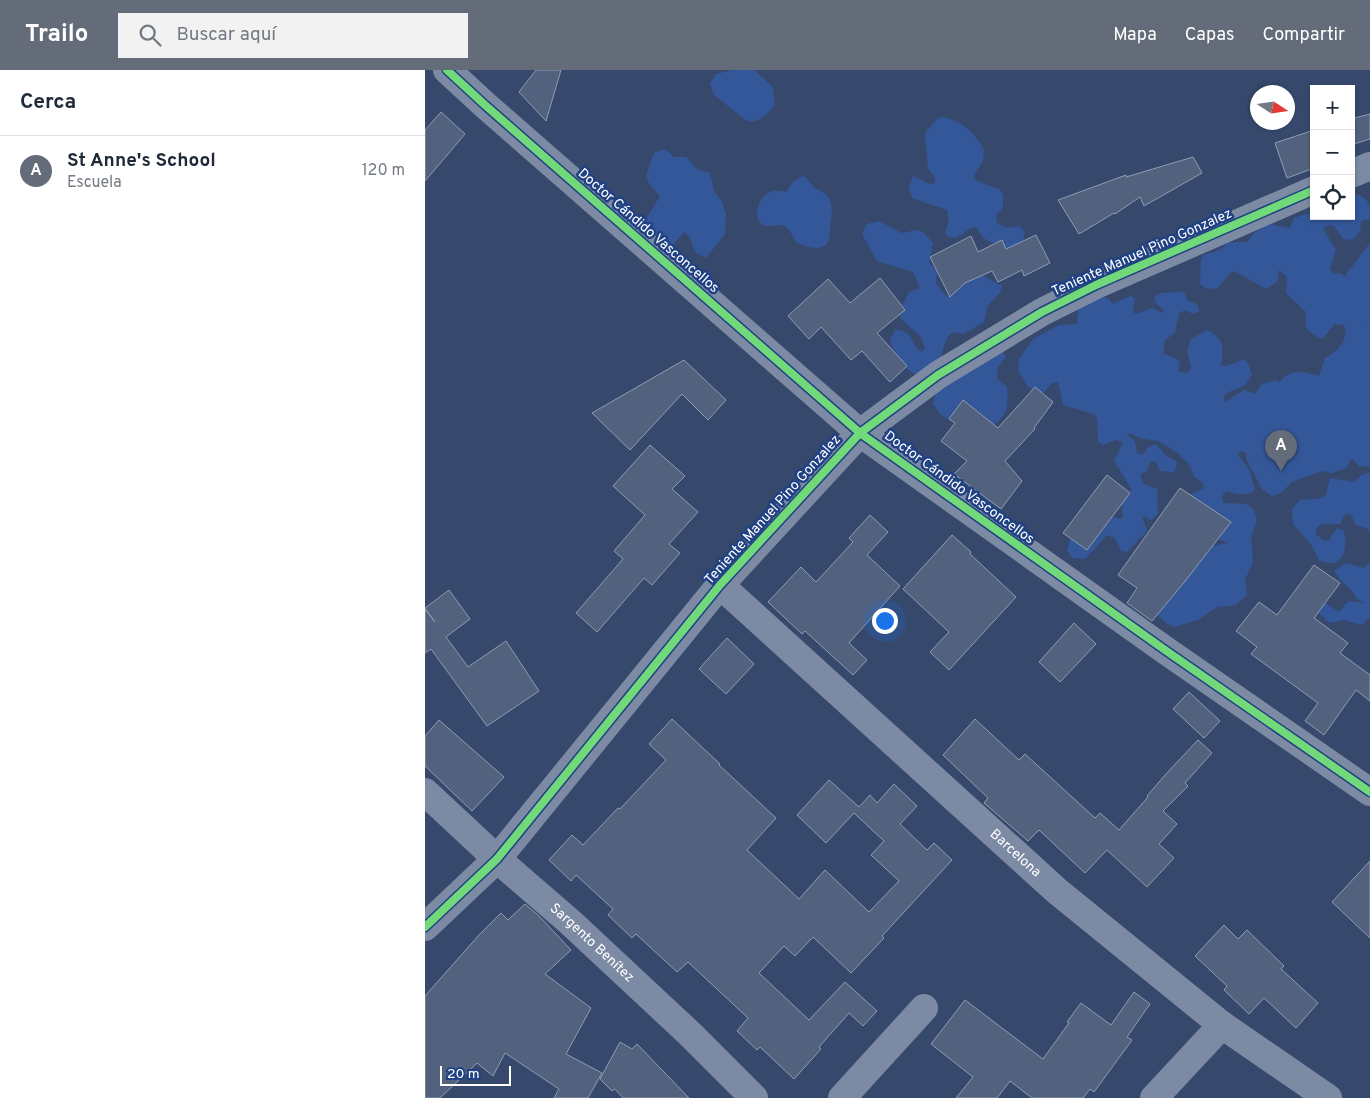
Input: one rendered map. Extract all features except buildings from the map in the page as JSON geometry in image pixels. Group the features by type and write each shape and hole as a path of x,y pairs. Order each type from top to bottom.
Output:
{"street":[{"name":"Doctor Cándido Vasconcellos","path":"447,70 861,433 1165,650 1370,792"},
{"path":"1355,172 1370,166"},
{"name":"Teniente Manuel Pino Gonzalez","path":"425,927 497,859 721,584 861,433 938,375 1042,312 1096,285 1310,192"},
{"name":"Barcelona","path":"721,584 1057,891 1222,1025 1329,1098"},
{"name":"Sargento Benítez","path":"425,792 497,859 570,922 690,1034 754,1098"},
{"path":"842,1098 924,1008"},
{"path":"1154,1098 1222,1025"}],"shaded area":[{"path":"732,70 754,70 772,86 775,105 756,121 747,121 714,95 710,84 716,74"},
{"path":"942,117 962,124 976,137 984,149 983,161 973,177 977,181 1000,190 1003,195 1003,207 996,216 997,223 1007,228 1019,226 1024,231 1024,238 1021,244 1009,251 983,238 977,228 971,228 956,238 949,237 945,233 949,221 947,210 912,198 909,186 913,176 929,184 935,183 935,178 928,168 925,133 936,120"},
{"path":"665,149 674,157 686,157 698,170 710,173 714,191 722,202 726,215 725,234 706,258 695,252 689,236 684,232 667,252 650,244 651,232 645,221 660,196 650,185 647,172 654,153"},
{"path":"803,176 829,198 831,205 832,214 829,240 827,244 820,248 812,248 797,243 783,225 763,225 757,214 759,205 766,194 774,191 786,192 793,182"},
{"path":"1355,194 1365,199 1368,203 1370,219 1361,221 1360,231 1352,240 1343,239 1334,226 1328,225 1323,229 1336,250 1330,268 1333,273 1342,274 1344,277 1370,243 1370,324 1365,321 1370,325 1370,467 1359,466 1352,458 1346,468 1332,473 1323,471 1310,475 1292,482 1281,493 1272,496 1262,489 1246,459 1247,453 1241,451 1238,455 1250,471 1255,490 1245,494 1226,491 1222,496 1223,503 1247,504 1254,510 1257,520 1251,537 1253,562 1245,580 1247,595 1235,605 1217,607 1198,620 1174,627 1166,623 1152,609 1208,547 1228,543 1215,538 1188,502 1191,494 1204,488 1202,482 1194,477 1190,466 1178,453 1158,441 1140,438 1129,433 1127,435 1135,441 1137,453 1143,455 1148,447 1156,444 1166,456 1177,462 1175,471 1172,472 1160,471 1156,462 1150,461 1148,470 1140,475 1144,484 1157,489 1158,514 1151,520 1142,515 1147,531 1127,552 1121,551 1115,538 1107,535 1085,559 1073,558 1067,551 1075,520 1107,515 1121,519 1123,517 1121,499 1130,495 1131,488 1114,461 1123,443 1115,440 1104,445 1098,442 1097,418 1093,414 1063,405 1058,382 1052,383 1044,392 1038,393 1028,387 1018,371 1019,359 1033,339 1059,325 1077,324 1078,306 1085,297 1103,297 1109,299 1112,304 1131,296 1135,299 1133,312 1136,314 1152,308 1163,313 1164,310 1155,302 1155,296 1160,293 1184,292 1188,301 1197,304 1199,311 1193,314 1185,310 1179,313 1175,333 1165,340 1163,353 1177,359 1180,364 1178,371 1187,373 1191,369 1187,350 1191,339 1207,330 1213,333 1220,340 1221,344 1221,365 1227,366 1244,359 1248,363 1252,375 1245,385 1224,396 1225,402 1244,390 1255,394 1262,384 1277,380 1279,383 1283,378 1292,373 1302,372 1319,376 1325,358 1338,349 1344,340 1344,325 1335,324 1322,339 1312,334 1306,326 1306,312 1286,293 1287,277 1279,270 1277,282 1266,289 1234,271 1229,274 1217,289 1205,288 1200,284 1201,260 1203,255 1220,250 1229,242 1247,242 1254,233 1269,224 1290,228 1294,218 1306,214 1310,214 1310,220 1355,220"},
{"path":"879,221 901,233 918,230 924,233 933,243 929,262 937,271 936,283 947,297 970,276 982,275 1002,286 1000,292 988,305 984,322 964,334 952,332 943,348 941,362 941,367 956,370 965,341 971,340 999,347 1006,357 998,367 997,379 1007,387 1007,404 1005,413 993,425 951,421 940,414 933,404 940,375 928,372 914,374 900,363 890,341 895,330 901,330 908,334 921,352 925,348 920,336 901,319 899,313 909,292 920,288 913,272 877,261 862,234 867,224"},
{"path":"1370,473 1370,532 1368,529 1356,525 1351,515 1346,513 1340,524 1321,524 1316,528 1316,534 1323,540 1329,540 1337,528 1343,530 1345,534 1345,550 1336,562 1329,563 1319,560 1311,544 1293,524 1292,509 1300,500 1318,499 1326,495 1330,478 1353,482 1363,474"},
{"path":"1346,563 1364,568 1368,563 1370,564 1370,617 1362,625 1344,620 1329,623 1318,612 1321,604 1327,604 1339,612 1348,601 1365,603 1357,599 1334,571"}],"cycle path":[{"path":"447,70 860,433 1165,650 1370,792"},
{"path":"425,927 497,859 720,585 860,433 938,375 1042,312 1096,285 1310,192"}],"place":[{"name":"St Anne's School","path":"1281,471"}]}
